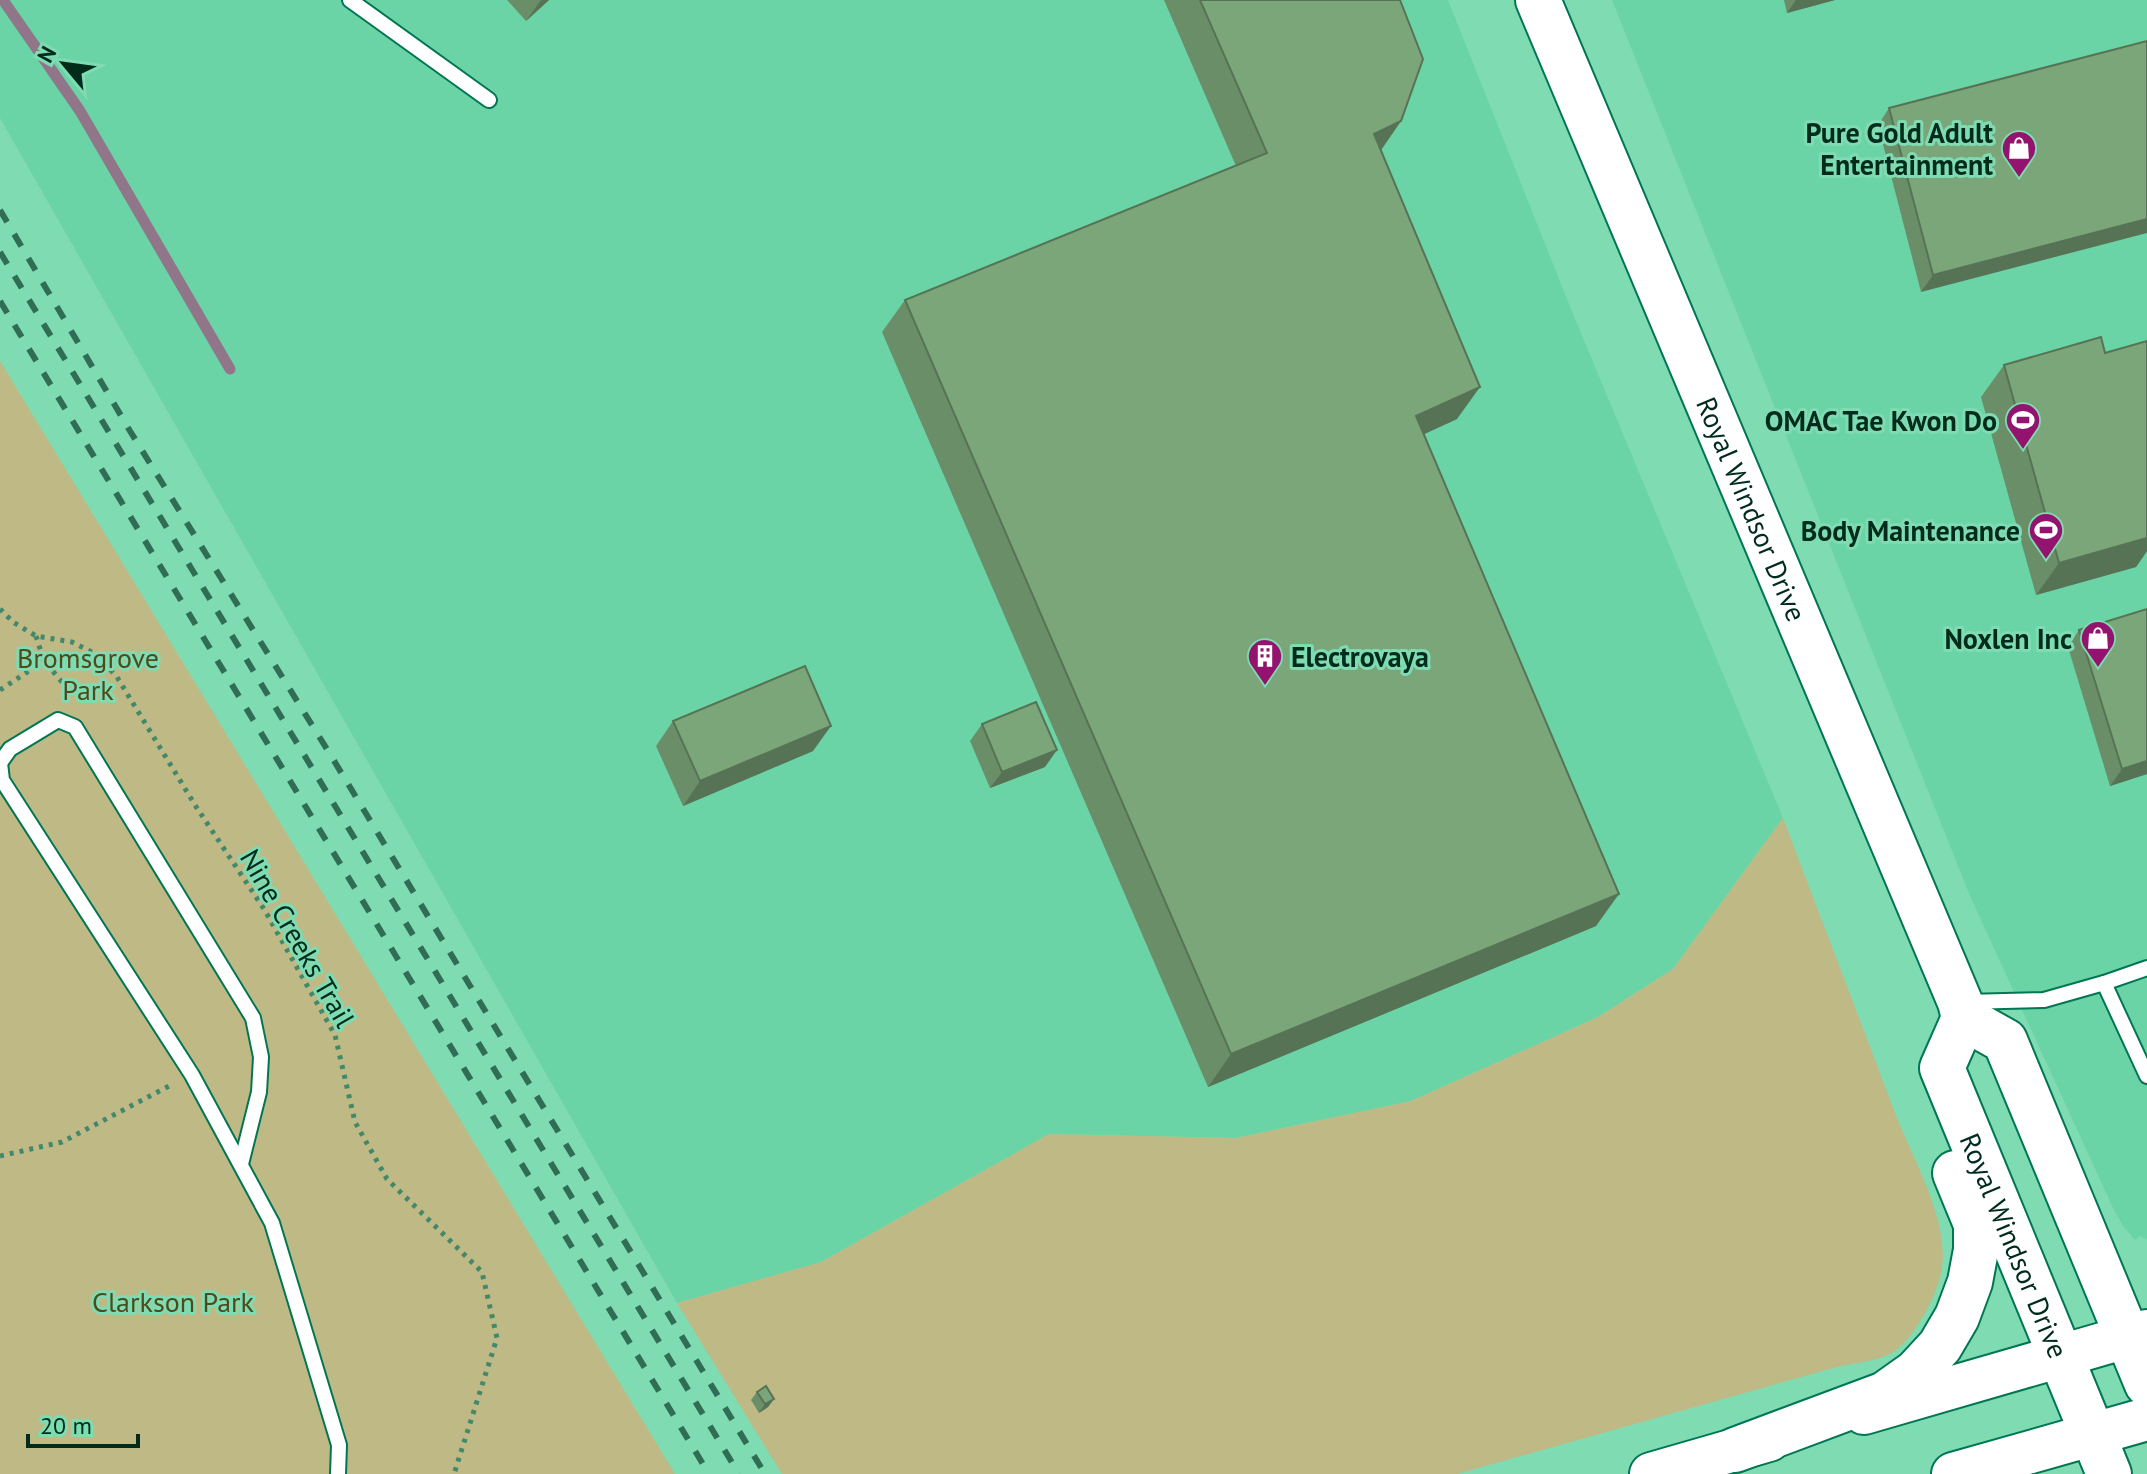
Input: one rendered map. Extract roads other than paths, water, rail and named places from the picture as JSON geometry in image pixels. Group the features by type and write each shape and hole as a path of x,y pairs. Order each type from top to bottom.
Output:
{"main road":[{"name":"Royal Windsor Drive","path":"1538,0 1962,1010 1942,1068 2109,1474"},
{"path":"1962,1010 2005,1041 2137,1334 2147,1384"},
{"path":"1735,1450 1885,1394 1916,1372 1940,1346 1965,1297 1976,1250 1976,1224 1939,1133 1950,1087"},
{"path":"1651,1474 2137,1334"},
{"path":"1953,1474 2147,1419"}],"lane":[{"path":"350,0 489,100"},
{"path":"241,1164 259,1092 261,1057 253,1018 75,727 58,720 10,749 0,763 2,780 192,1075 272,1223 339,1445 338,1474"},
{"path":"1962,1010 2044,1000 2147,968"},
{"path":"2104,983 2147,1076"}],"waterway":[{"path":"3,0 80,111 230,369"}],"railway":[{"path":"0,210 130,431 333,759 765,1474"},
{"path":"0,252 739,1474"},
{"path":"0,301 709,1474"}],"place":[{"name":"Pure Gold Adult Entertainment","path":"2019,179"},
{"name":"OMAC Tae Kwon Do","path":"2023,451"},
{"name":"Body Maintenance","path":"2046,561"},
{"name":"Noxlen Inc","path":"2098,669"},
{"name":"Electrovaya","path":"1265,687"}],"park label":[{"name":"Bromsgrove Park","path":"88,673"},
{"name":"Clarkson Park","path":"173,1301"}]}
